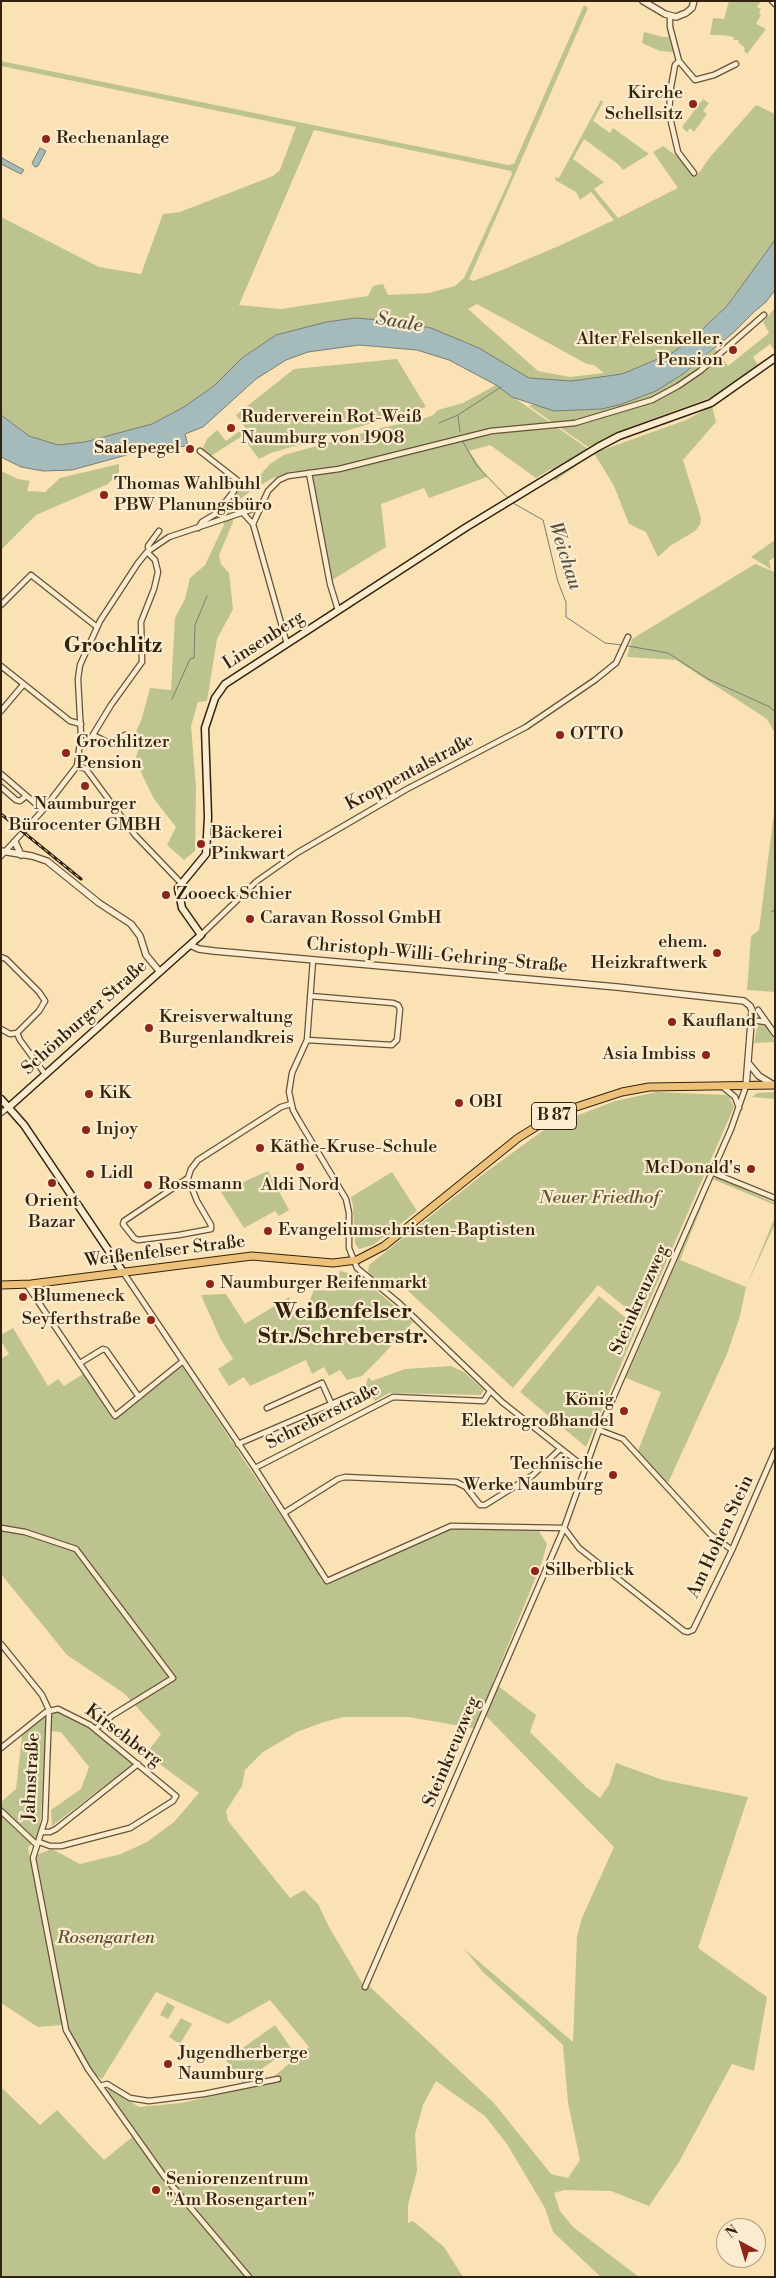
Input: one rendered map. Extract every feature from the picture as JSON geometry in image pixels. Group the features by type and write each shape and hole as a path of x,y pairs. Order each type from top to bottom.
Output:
{"main road":[{"name":"Linsenberg","path":"180,883 206,854 208,817 206,728 214,698 229,681 487,515 608,441 711,403 775,358"},
{"path":"180,883 178,890 182,908 201,935 190,945"},
{"name":"Schönburger Straße","path":"9,1107 190,945"},
{"name":"B 87","path":"722,1086 774,1085"},
{"name":"Weißenfelser Straße","path":"1,1285 27,1285 252,1256 332,1263 353,1261 378,1250 480,1166 539,1124 588,1102 648,1086 722,1086"},
{"path":"1,1099 24,1125 123,1272"}],"street":[{"path":"643,1 670,16 676,17 692,8 694,1"},
{"path":"670,16 670,27 679,61 695,80 714,75 736,64"},
{"path":"679,61 675,66 669,113 678,152 694,173"},
{"path":"253,524 259,507 268,491 279,480 291,475 339,469 491,431 586,420 652,400 665,394 700,371 764,315"},
{"path":"198,528 202,522 216,514 234,491 238,480 200,450"},
{"path":"309,473 330,584 338,610"},
{"path":"3,853 43,810 77,766 81,742 79,670 97,627 138,563 148,552 170,536 198,528 226,516 259,507"},
{"path":"242,513 253,524 286,644"},
{"path":"81,742 90,740 111,705 138,670 143,659 141,622 156,583 158,572 155,560 148,552 148,546 160,531"},
{"path":"1,605 31,575 97,627"},
{"name":"Kroppentalstraße","path":"201,935 257,881 297,853 407,789 526,727 595,680 616,663 628,637"},
{"path":"1,666 70,721 81,724"},
{"path":"1,711 23,685"},
{"path":"93,735 107,743 114,743 125,735"},
{"path":"114,743 116,750"},
{"path":"77,766 86,770 135,835 180,883"},
{"path":"1,774 43,810"},
{"path":"1,788 16,800 20,801 26,796"},
{"path":"15,842 21,854"},
{"path":"3,853 21,854 47,861 99,903 134,926 140,936 146,955 160,972"},
{"name":"Christoph-Willi-Gehring-Straße","path":"190,945 199,950 617,987 741,1001 751,1008 752,1020"},
{"path":"1,957 6,959 39,992 45,1001 39,1011 17,1033 10,1034 1,1029"},
{"path":"313,960 307,1040 290,1082 292,1104 298,1119 346,1199 349,1213 348,1243 353,1261 362,1275 400,1304 502,1402 560,1449 579,1463 587,1466"},
{"path":"307,1040 390,1046 397,1040 400,1010 396,1004 310,996"},
{"path":"758,1010 775,1034"},
{"path":"746,1086 752,1020 766,1022"},
{"path":"17,1033 45,1074"},
{"path":"749,1064 756,1074 774,1085"},
{"path":"722,1086 735,1097 739,1109"},
{"name":"Steinkreuzweg","path":"365,1987 564,1528 599,1430 739,1109 746,1086"},
{"path":"188,1178 197,1201 211,1225 211,1229 138,1240 134,1238 123,1224 124,1221 188,1178 191,1169 198,1160 281,1108 292,1104"},
{"name":"Schönburger Straße","path":"1,1113 9,1107"},
{"path":"711,1172 775,1198"},
{"name":"Schreberstraße","path":"123,1272 255,1468 327,1582 451,1526 564,1528"},
{"path":"27,1285 114,1416 183,1361"},
{"path":"80,1363 106,1350 138,1397"},
{"path":"267,1408 322,1383 331,1403"},
{"name":"Schreberstraße","path":"255,1468 393,1397 484,1401 490,1390"},
{"path":"238,1444 352,1395 357,1398 366,1397"},
{"path":"599,1430 623,1439 710,1534 732,1550"},
{"path":"284,1513 338,1479 345,1477 459,1483 466,1487 480,1505 485,1505 533,1475 560,1449"},
{"name":"Am Hohen Stein","path":"564,1528 580,1548 684,1631 688,1632 693,1630 732,1550 775,1451"},
{"path":"1,1528 25,1532 76,1549 173,1678 113,1714 95,1729"},
{"path":"1,1644 42,1695 49,1710 1,1748"},
{"name":"Kirschberg","path":"38,1844 55,1847 61,1846 130,1828 173,1801 176,1796 95,1729 62,1710 49,1710"},
{"name":"Jahnstraße","path":"49,1710 45,1820 43,1832 33,1855 66,2030 77,2053 164,2176 249,2277"},
{"path":"43,1832 50,1832 56,1829 138,1764"},
{"path":"1,1811 38,1844"},
{"path":"100,2086 107,2084 130,2098 149,2101 204,2094 278,2079"}],"green space":[{"path":"729,1 761,1 757,7 761,9 759,13 761,15 756,24 766,29 747,54 744,51 745,48 738,42 739,40 733,40 734,37 710,35 713,18 724,19"},
{"path":"584,5 588,8 469,279 473,281 502,270 614,220 591,192 580,200 576,192 555,180 556,177 559,178 601,100 603,102 593,121 610,133 613,128 649,154 623,170 618,164 584,139 573,159 604,182 594,189 618,218 678,188 653,152 663,146 679,158 696,177 710,157 756,105 775,114 775,240 727,306 694,337 672,353 622,374 572,381 545,381 529,378 511,368 394,321 355,318 326,322 242,358 215,385 184,407 152,424 85,442 58,445 29,436 1,415 1,217 99,267 141,274 163,214 180,212 273,176 280,170 296,127 1,66 1,61 508,165 514,164","holes":["314,130 511,171 512,174 464,278 455,286 429,293 388,295 383,284 373,286 368,296 281,309 239,305","477,304 587,364 594,365 604,373 570,377 538,371 468,309"]},
{"path":"644,32 669,37 673,52 660,51 642,43"},
{"path":"703,99 709,103 703,111 707,114 694,132 690,128 687,132 682,127"},
{"path":"775,308 775,351 770,344 753,357 759,366 712,397 633,426 588,447 529,406 535,404 554,411 602,409 683,374 715,349 728,366 769,333 763,322"},
{"path":"397,359 426,407 271,453 259,459 242,436 211,456 202,450 207,439 217,430 226,441 245,427 236,415 294,369"},
{"path":"496,385 594,453 555,481 551,469 536,478 490,445 469,451 487,477 429,498 424,488 381,504 386,547 332,580 311,470 289,472 271,479 239,500 232,515 233,522 219,555 221,564 229,573 233,609 217,639 207,701 198,702 191,726 196,788 195,851 184,860 167,845 176,827 154,799 135,760 142,738 135,734 142,718 150,688 171,690 175,618 185,599 190,578 205,565 224,525 220,513 240,486 248,489 258,485 260,475 270,464 284,455 385,427 420,420 433,415 438,410 463,403"},
{"path":"712,406 716,422 683,460 701,518 700,525 695,531 670,546 658,557 646,532 629,524 614,486 594,453 686,420"},
{"path":"119,464 119,472 108,484 36,515 1,550 1,471 18,479 30,481 27,491 45,492 60,478"},
{"path":"775,540 775,557 769,561 771,569 751,557"},
{"path":"755,564 775,572 775,733 767,719 676,660 627,657 632,639"},
{"path":"775,805 775,992 747,990 751,936 759,930"},
{"path":"758,1023 765,1024 775,1042 754,1043"},
{"name":"Neuer Friedhof","path":"657,1092 725,1095 729,1097 734,1107 641,1320 598,1285 513,1388 393,1277 384,1287 380,1287 368,1272 369,1265 486,1172 541,1132 558,1123 615,1101"},
{"path":"775,1092 775,1099 752,1097 757,1093"},
{"path":"268,1171 289,1210 279,1216 275,1211 244,1228 221,1192"},
{"path":"392,1172 417,1211 373,1245 359,1249 355,1243 351,1197"},
{"path":"717,1177 775,1203 775,1205 712,1179"},
{"path":"710,1186 680,1260 746,1287 740,1316 727,1354 668,1483 638,1451 661,1392 626,1378"},
{"path":"775,1217 775,1224 746,1287"},
{"path":"340,1271 348,1273 378,1292 413,1322 379,1359 362,1376 347,1380 340,1370 329,1376 324,1367 312,1374 306,1360 250,1386 244,1377 229,1386 218,1369 233,1359 220,1338 201,1295 226,1294 245,1324 289,1297 302,1320 314,1290 336,1291"},
{"path":"599,1296 637,1327 586,1447 520,1392"},
{"name":"Rosengarten","path":"13,1328 48,1386 58,1379 64,1386 83,1374 113,1420 182,1366 320,1575 321,1580 329,1584 451,1528 538,1530 547,1544 542,1562 493,1682 536,1715 530,1732 587,1788 600,1798 609,1785 616,1763 663,1780 748,1797 698,1948 767,1997 754,2071 732,2064 679,2162 649,2206 611,2191 564,2190 554,2193 560,2211 573,2227 639,2277 601,2277 553,2232 545,2208 507,2144 485,2116 436,2081 423,2105 415,2134 417,2171 408,2205 408,2223 413,2221 444,2247 463,2277 1,2277 1,2087 40,2125 57,2110 104,2160 136,2134 106,2091 109,2088 139,2107 181,2103 265,2084 309,2047 270,2000 228,2024 156,1992 102,2079 94,2074 81,2054 68,2026 36,1855 52,1849 80,1864 121,1854 147,1842 174,1822 199,1793 146,1754 161,1734 125,1694 67,1655 1,1574 1,1359 9,1354 1,1341 1,1335","holes":["481,1711 614,1847 582,1918 577,1937 573,2042 464,1949 483,1972 563,2045 568,2103 580,2160 568,2178 551,2174 494,2103 367,1984 364,1986 329,1927 318,1904 304,1890 290,1898 228,1821 226,1811 242,1786 245,1770 263,1752 297,1732 343,1717 408,1717 473,1728"]},
{"path":"451,1366 464,1372 484,1390 481,1395 389,1393 375,1401 366,1385 368,1377 372,1381 405,1369"},
{"path":"52,1711 69,1715 93,1730 133,1764 52,1826 51,1810 81,1789 89,1767 61,1732 51,1731"},
{"path":"44,1715 47,1718 46,1751 40,1826 36,1839 28,1848 62,2025 38,2027 1,2003 1,1802 16,1789 23,1727"},
{"path":"167,2002 175,2007 168,2019 160,2015"},
{"path":"181,2018 192,2024 180,2044 169,2037"},
{"path":"275,2025 291,2048 242,2083 226,2060"}],"water":[{"path":"40,148 46,151 38,166 35,167 32,163"},
{"path":"2,158 24,170 21,174 1,164"},
{"name":"Saale","path":"775,240 775,290 766,302 734,332 683,374 656,391 622,404 602,409 554,411 512,397 496,385 449,360 417,350 359,345 308,352 286,360 256,379 203,427 185,434 188,446 175,447 170,443 72,470 43,471 21,467 1,457 1,415 29,436 58,445 85,442 152,424 184,407 215,385 242,358 276,335 326,322 355,318 394,321 431,328 479,348 529,378 572,381 622,374 672,353 694,337 727,306"}],"waterway":[{"name":"Weichau","path":"439,423 458,415 501,387"},
{"name":"Weichau","path":"458,416 460,432"},
{"name":"Weichau","path":"463,442 477,466 508,498"},
{"name":"Weichau","path":"513,503 543,520 558,582 566,602 566,617 605,643 622,645"},
{"path":"172,699 190,659 194,658 195,625 207,596"},
{"name":"Weichau","path":"628,646 668,653 708,679 770,707 775,712"},
{"path":"771,912 775,910"}],"railway":[{"path":"1,814 81,879"}],"place":[{"name":"Kirche Schellsitz","path":"693,104"},
{"name":"Rechenanlage","path":"46,139"},
{"name":"Alter Felsenkeller, Pension","path":"733,350"},
{"name":"Ruderverein Rot-Weiß Naumburg von 1908","path":"231,428"},
{"name":"Saalepegel","path":"190,449"},
{"name":"Thomas Wahlbuhl PBW Planungsbüro","path":"104,495"},
{"name":"OTTO","path":"560,735"},
{"name":"Grochlitzer Pension","path":"66,753"},
{"name":"Naumburger Bürocenter GMBH","path":"85,786"},
{"name":"Bäckerei Pinkwart","path":"201,844"},
{"name":"Zooeck Schier","path":"166,895"},
{"name":"Caravan Rossol GmbH","path":"250,919"},
{"name":"ehem. Heizkraftwerk","path":"717,953"},
{"name":"Kaufland","path":"672,1022"},
{"name":"Kreisverwaltung Burgenlandkreis","path":"149,1028"},
{"name":"Asia Imbiss","path":"706,1055"},
{"name":"KiK","path":"89,1094"},
{"name":"OBI","path":"459,1103"},
{"name":"Injoy","path":"86,1130"},
{"name":"Käthe-Kruse-Schule","path":"260,1148"},
{"name":"Aldi Nord","path":"300,1167"},
{"name":"McDonald's","path":"751,1169"},
{"name":"Lidl","path":"90,1174"},
{"name":"Orient Bazar","path":"52,1183"},
{"name":"Rossmann","path":"148,1185"},
{"name":"Evangeliumschristen-Baptisten","path":"268,1231"},
{"name":"Naumburger Reifenmarkt","path":"210,1284"},
{"name":"Blumeneck","path":"23,1297"},
{"name":"Seyferthstraße","path":"151,1320"},
{"name":"König Elektrogroßhandel","path":"624,1411"},
{"name":"Technische Werke Naumburg","path":"613,1475"},
{"name":"Silberblick","path":"535,1571"},
{"name":"Jugendherberge Naumburg","path":"168,2064"},
{"name":"Seniorenzentrum \"Am Rosengarten\"","path":"156,2190"}],"district":[{"name":"Grochlitz","path":"113,647"},
{"name":"Weißenfelser Str./Schreberstr.","path":"343,1326"}]}
